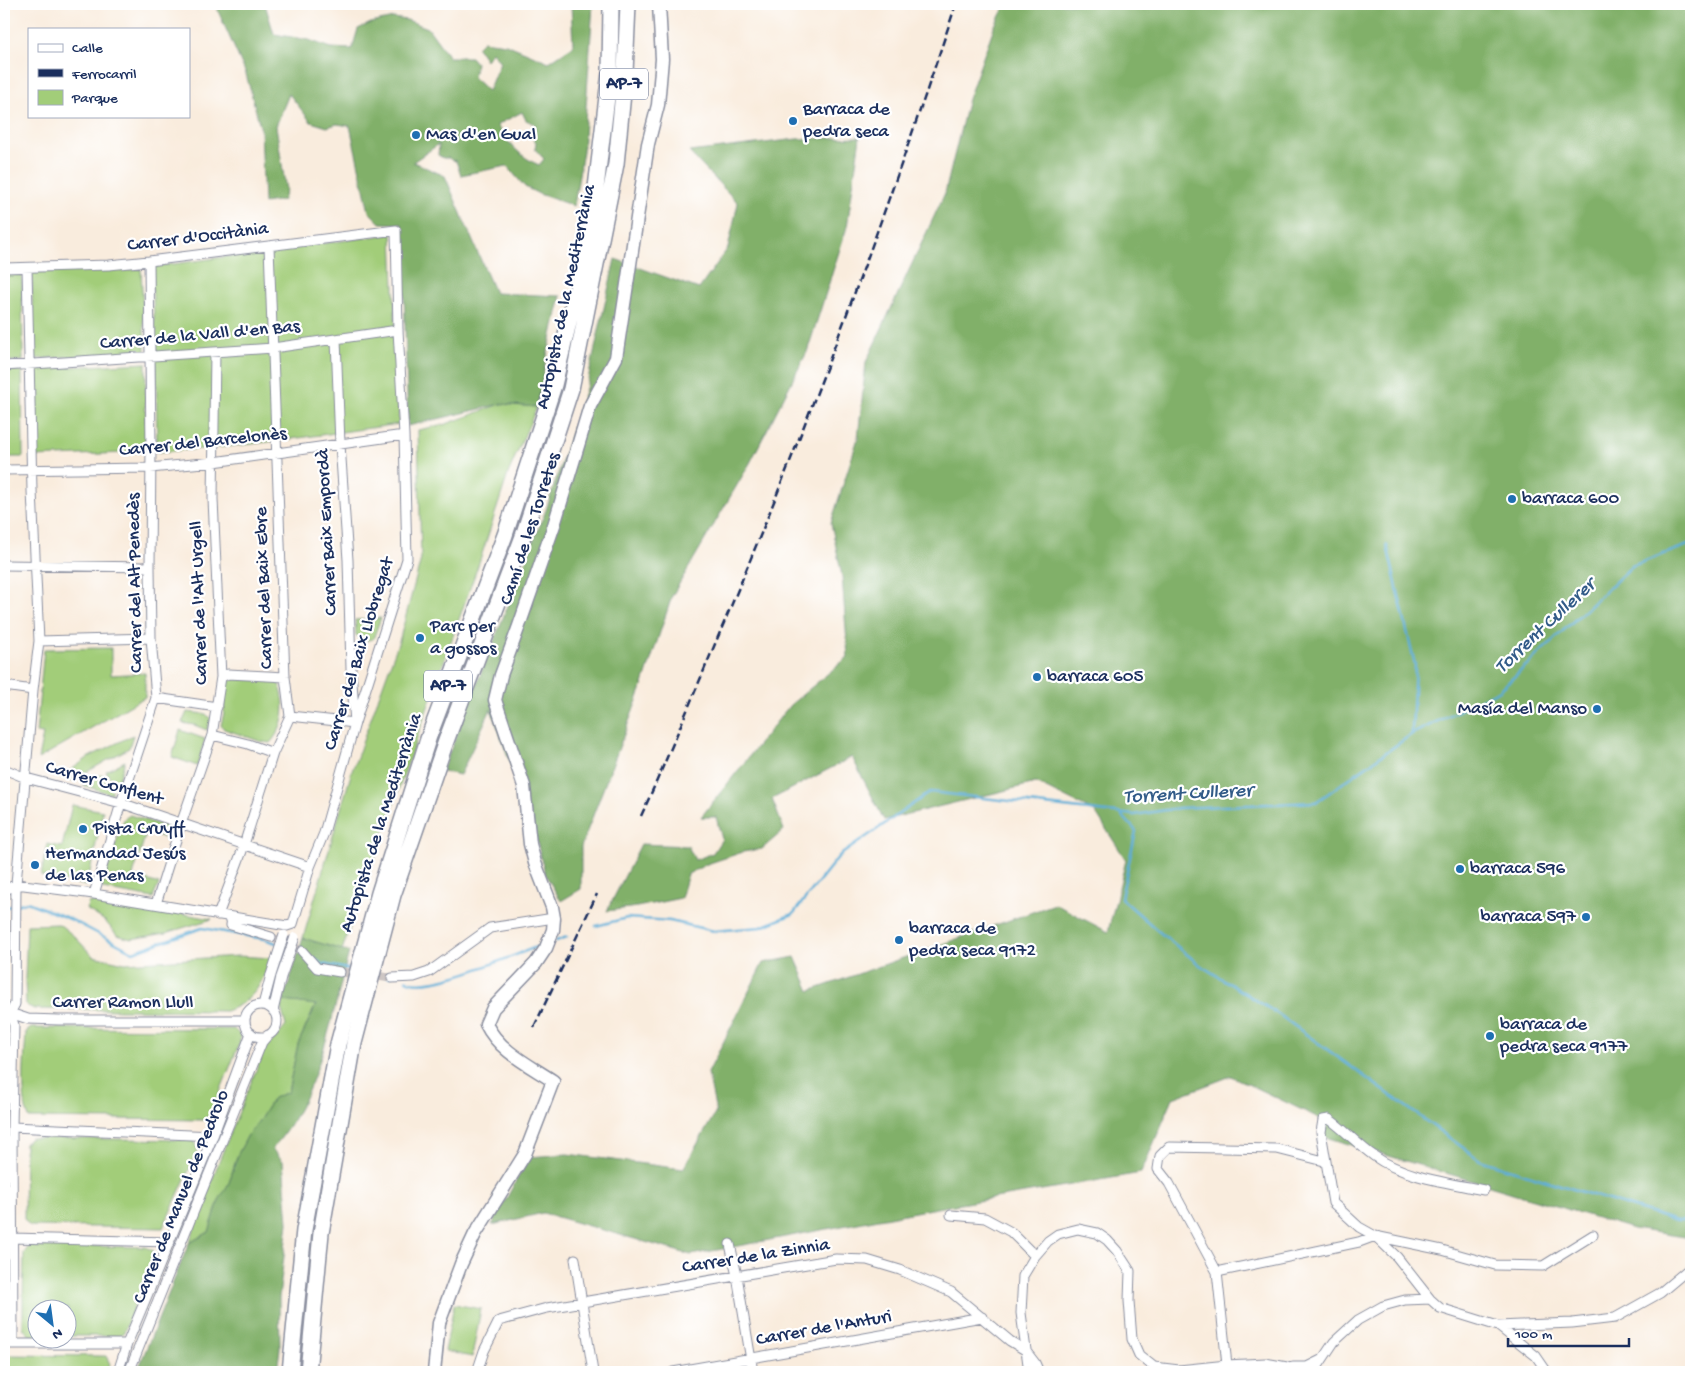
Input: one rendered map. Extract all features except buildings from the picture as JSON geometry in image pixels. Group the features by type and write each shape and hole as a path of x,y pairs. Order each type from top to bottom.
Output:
{"highway":[{"name":"Autopista de la Mediterrània","path":"290,1372 304,1230 338,1044 378,893 429,736 505,534 554,386 591,229 610,72 611,4"},
{"name":"Autopista de la Mediterrània","path":"308,1372 322,1224 354,1044 388,914 446,741 522,539 571,389 616,164 626,74 628,4"}],"street":[{"name":"Camí de les Torretes","path":"554,918 552,907 534,863 530,844 524,786 495,700 500,676 551,534 590,406 616,358 648,144 658,105 662,58 659,4"},
{"name":"Carrer d'Occitània","path":"4,268 149,261 396,230"},
{"name":"Carrer del Baix Llobregat","path":"290,926 324,833 355,723 407,559 396,230"},
{"name":"Carrer del Baix Ebre","path":"269,246 285,677 290,716"},
{"name":"Carrer del Alt Penedès","path":"94,894 121,803 156,698 151,638 149,261"},
{"path":"27,268 31,470 39,641 16,884 15,1004 7,1015 14,1025 12,1238 8,1344 128,1344"},
{"name":"Carrer de la Vall d'en Bas","path":"4,366 273,348 398,330"},
{"name":"Carrer Baix Empordà","path":"336,339 355,723"},
{"name":"Carrer de l'Alt Urgell","path":"156,904 212,735 221,677 212,499 215,352"},
{"name":"Carrer del Barcelonès","path":"4,470 150,468 214,462 404,434"},
{"path":"4,565 150,567"},
{"path":"39,641 151,638"},
{"path":"221,677 228,674 285,677"},
{"path":"4,686 33,690"},
{"path":"156,698 217,707"},
{"path":"218,915 244,844 273,753 290,716 355,723"},
{"path":"212,735 248,744 273,753"},
{"name":"Carrer Conflent","path":"4,769 26,778 121,803 310,867"},
{"path":"4,891 16,884 94,894 290,926"},
{"path":"232,918 230,925 271,937"},
{"path":"392,978 414,977 429,972 490,928 554,918 553,930 546,948 536,963 494,1008 486,1024 492,1036 509,1052 553,1080 525,1154 476,1234 461,1264 439,1323 434,1372"},
{"path":"263,1005 284,936 290,926"},
{"path":"274,1011 263,1005 258,1005 249,1010 245,1020 247,1030 259,1037 268,1035 276,1025 277,1020 274,1011 281,977 295,937 290,926"},
{"path":"302,951 317,968 340,972"},
{"name":"Carrer Ramon Llull","path":"7,1015 28,1019 58,1020 245,1020"},
{"name":"Carrer de Manuel de Pedrolo","path":"118,1372 213,1136 251,1033"},
{"name":"Carrer de Manuel de Pedrolo","path":"129,1372 262,1042 268,1035"},
{"path":"1484,1190 1408,1173 1375,1157 1329,1119 1323,1120 1320,1132 1333,1204 1359,1227 1376,1236 1442,1250 1496,1265 1544,1266 1593,1235"},
{"path":"12,1127 213,1136"},
{"path":"1227,1365 1216,1272 1169,1183 1158,1169 1160,1156 1169,1147 1277,1148 1324,1161"},
{"path":"951,1215 985,1218 1010,1232 1035,1256"},
{"path":"1029,1372 1021,1313 1023,1276 1035,1256 1048,1242 1058,1234 1078,1229 1097,1233 1107,1240 1130,1271 1129,1301 1132,1339 1139,1355 1154,1367 1179,1370 1265,1363 1301,1372"},
{"path":"1216,1272 1359,1242 1376,1236"},
{"path":"1376,1236 1397,1257 1430,1300 1440,1308 1498,1326 1572,1323 1615,1318 1660,1293 1691,1267"},
{"path":"12,1238 170,1242"},
{"path":"730,1244 753,1372"},
{"path":"575,1259 593,1372"},
{"name":"Carrer de la Zinnia","path":"477,1372 484,1351 499,1321 547,1308 836,1259 867,1260 900,1270 951,1292 1010,1341 1025,1350 1035,1362 1040,1372"},
{"path":"1314,1372 1334,1342 1358,1320 1382,1306 1405,1300 1430,1300"},
{"path":"964,1320 967,1315 966,1304"},
{"name":"Carrer de l'Anturi","path":"673,1372 982,1318"},
{"path":"1498,1326 1536,1356 1547,1372"},
{"path":"1290,1370 1307,1367 1323,1358"}],"green space":[{"path":"218,4 265,4 274,34 309,40 331,48 352,49 358,29 371,23 393,18 407,20 428,28 449,57 471,57 476,63 473,77 488,91 500,62 492,52 486,60 477,47 483,41 506,44 549,62 573,46 571,4 593,4 583,151 574,206 525,187 507,166 461,175 456,161 438,155 439,144 413,162 445,176 495,293 561,296 537,407 501,404 408,426 402,224 380,223 369,212 350,126 337,124 327,127 311,122 289,94 276,126 286,190 283,200 264,203 261,130 246,74 218,11","holes":["522,112 526,120 535,124 531,136 536,142 535,149 544,159 539,165 515,149 497,125"]},
{"path":"1006,4 1691,4 1691,1238 1633,1229 1322,1136 1323,1120 1231,1076 1173,1098 1141,1173 931,1209 691,1255 543,1213 492,1225 529,1157 567,1154 683,1169 716,1112 708,1073 763,963 795,957 810,991 1055,904 1108,932 1126,860 1095,812 1036,783 884,820 852,757 772,799 784,830 762,849 743,852 707,864 688,874 681,898 607,911 641,844 688,846 695,860 713,853 722,839 716,817 701,817 790,705 848,657 842,576 831,523 858,438 866,362 945,193 968,99 994,27"},
{"path":"860,137 847,227 807,352 750,463 672,596 641,690 581,847 581,889 561,901 545,874 534,830 491,709 460,775 442,771 546,510 586,388 615,259 699,289 728,248 738,203 689,152 797,139"},
{"path":"392,234 399,424 249,444 157,452 156,350 151,267"},
{"path":"141,269 145,352 33,359 32,272"},
{"path":"4,274 22,274 23,361 4,361"},
{"path":"146,363 145,452 35,457 32,369"},
{"path":"22,370 23,457 4,457 4,371"},
{"path":"501,404 537,407 509,471 481,557 342,950 303,938 352,771 400,638 421,559 418,430 446,424"},
{"path":"381,618 373,639 363,641 356,635 355,620"},
{"path":"111,648 111,675 145,673 145,697 38,759 43,734 36,733 44,649"},
{"path":"234,679 268,679 278,682 284,706 282,722 270,743 224,729 221,725 224,713 224,684"},
{"path":"187,712 206,714 211,719 207,730 182,723"},
{"path":"180,730 205,739 197,766 172,757"},
{"path":"133,735 129,748 71,781 61,777 89,757"},
{"path":"125,761 116,788 106,771"},
{"path":"102,774 113,792 110,794 83,785"},
{"path":"72,805 103,811 87,886 41,876 47,844 62,847"},
{"path":"130,815 175,831 172,842 160,836 146,833 133,876 159,884 153,898 103,889 102,885 124,819"},
{"path":"89,902 140,906 212,919 166,933 131,939 117,935 105,921 86,909"},
{"path":"59,924 74,936 93,956 125,963 238,956 271,958 256,990 244,1002 226,1011 34,1009 26,1005 27,925"},
{"path":"4,938 6,938 4,1005"},
{"path":"303,938 349,952 329,1030 312,1081 288,1128 272,1149 283,1161 288,1223 279,1298 280,1348 277,1372 137,1372 189,1243 209,1232 219,1200 229,1183 238,1154 248,1135 273,1098 288,1092 298,1044 316,1005 283,1001"},
{"path":"284,1001 316,1004 298,1044 288,1092 273,1098 248,1135 237,1156 229,1183 219,1201 209,1232 189,1243 219,1161 265,1048 286,1026 281,1007"},
{"path":"31,1028 234,1029 240,1035 240,1042 211,1114 203,1120 29,1118 26,1110 24,1076 26,1032"},
{"path":"4,1032 5,1034 4,1176"},
{"path":"30,1138 193,1140 198,1150 163,1228 30,1226 24,1219 25,1144"},
{"path":"30,1245 146,1247 153,1250 153,1258 124,1332 119,1336 78,1336 78,1298 28,1298 28,1334 23,1328 24,1253"},
{"path":"454,1304 481,1309 472,1357 445,1351"},
{"path":"4,1355 106,1356 110,1364 107,1372 4,1372"}],"waterway":[{"name":"Torrent Cullerer","path":"596,926 627,918 670,921 714,931 761,927 793,914 839,856 930,792 1134,815 1179,808 1316,802 1412,734 1500,690 1632,566 1691,544"},
{"path":"1387,545 1415,665 1412,734"},
{"path":"1121,814 1136,831 1121,898 1200,965 1278,1014 1480,1160 1676,1221 1691,1221"},
{"name":"Torrent Cullerer","path":"4,908 27,902 70,919 133,952 202,928 264,939 289,947"},
{"name":"Torrent Cullerer","path":"556,941 567,937"},
{"name":"Torrent Cullerer","path":"406,980 417,983 451,977 540,946"},
{"name":"Torrent Cullerer","path":"314,959 322,964 348,969"},
{"name":"Torrent Cullerer","path":"383,975 390,977"}],"tunnel":[{"path":"271,937 302,951"},
{"path":"340,972 392,978"}],"railway":[{"path":"641,816 729,611 820,385 904,157 956,4"},
{"path":"534,1027 597,894"}],"place":[{"name":"Barraca de pedra seca","path":"793,121"},
{"name":"Mas d'en Gual","path":"416,135"},
{"name":"barraca 600","path":"1512,499"},
{"name":"Parc per a gossos","path":"420,638"},
{"name":"barraca 605","path":"1037,677"},
{"name":"Masía del Manso","path":"1597,709"},
{"name":"Pista Cruyff","path":"83,829"},
{"name":"Hermandad Jesús de las Penas","path":"35,865"},
{"name":"barraca 596","path":"1460,869"},
{"name":"barraca 597","path":"1586,917"},
{"name":"barraca de pedra seca 9172","path":"899,940"},
{"name":"barraca de pedra seca 9177","path":"1490,1036"}]}
